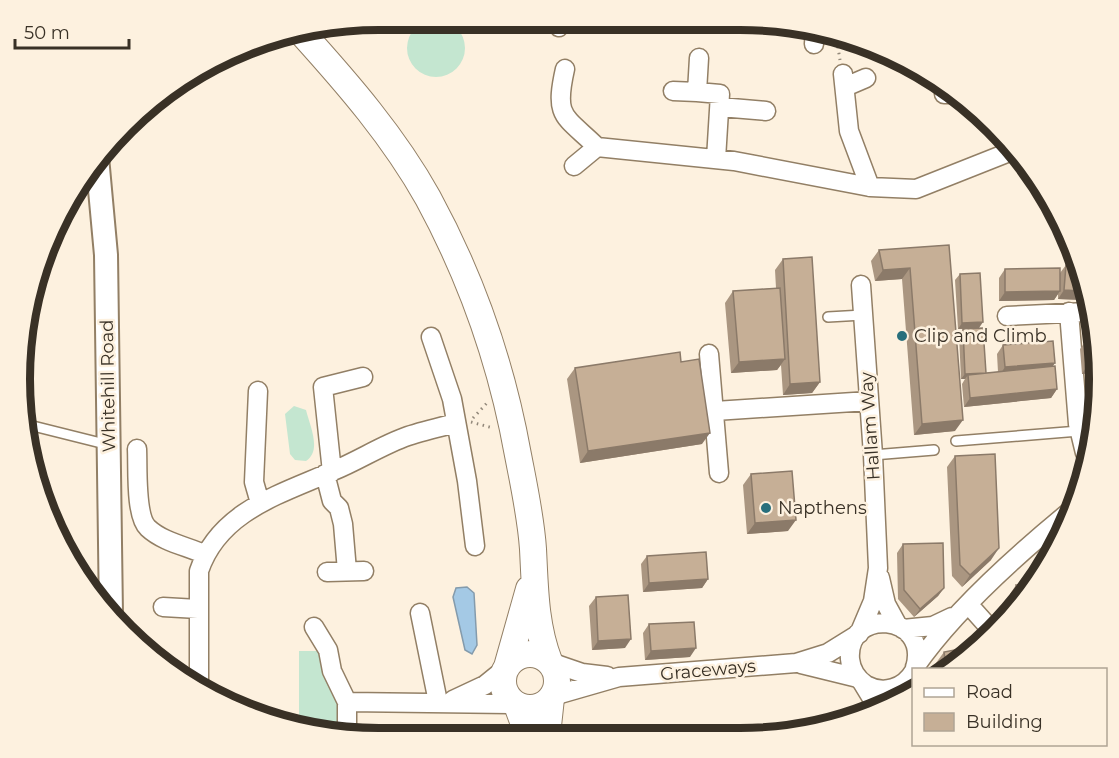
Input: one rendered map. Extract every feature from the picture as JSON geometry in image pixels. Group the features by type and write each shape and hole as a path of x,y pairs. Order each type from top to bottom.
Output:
{"main road":[{"path":"306,38 351,88 390,140 427,197 457,256 498,368 518,453 531,535 538,625 557,678 552,697 549,728"},
{"path":"526,728 517,704 504,689 503,678 533,567"},
{"path":"506,667 514,658 528,654 542,656 550,662"},
{"path":"517,704 535,707 552,697"}],"street":[{"path":"698,92 699,58"},
{"path":"565,69 558,97 565,117 597,147 716,159 870,187 916,189 1006,153"},
{"path":"866,78 844,80 849,131 870,187"},
{"path":"673,91 720,94 716,159"},
{"path":"720,106 766,111"},
{"path":"574,166 597,147"},
{"name":"Whitehill Road","path":"98,172 106,255 111,602"},
{"name":"Hallam Way","path":"861,285 878,568 886,604 901,627"},
{"path":"1006,315 1077,312 1079,431 1083,444"},
{"path":"431,337 452,399 463,422 475,546"},
{"path":"709,354 719,473"},
{"path":"327,572 355,571 339,508 332,501 323,387 363,377"},
{"path":"258,391 254,482 260,503"},
{"path":"715,411 869,401"},
{"path":"199,678 199,571 204,554 224,529 260,503 407,437 463,422"},
{"path":"137,449 140,516 147,528 169,541 204,554"},
{"path":"915,668 935,640 1040,534 1059,519"},
{"name":"Hallam Way","path":"858,634 873,600 878,568"},
{"path":"873,701 850,661 852,643 858,634 865,628 881,622 901,627 933,626 947,621 969,605"},
{"path":"969,605 987,626"},
{"path":"163,607 198,609"},
{"path":"420,613 442,702"},
{"path":"314,627 328,650 332,671 347,702 347,726"},
{"path":"901,627 916,646 913,668"},
{"name":"Graceways","path":"550,662 582,673 619,677 796,663 828,653 858,634"},
{"name":"Graceways","path":"796,663 837,670 860,680"},
{"path":"442,702 475,692 506,667"},
{"path":"860,680 878,689 886,690 902,684 912,672"},
{"name":"Graceways","path":"552,697 619,677"},
{"path":"347,702 517,704"}],"lane":[{"path":"828,317 863,315"},
{"path":"33,426 109,445"},
{"path":"956,441 1079,431"},
{"path":"873,455 934,450"}],"path":[{"path":"838,44 844,80"},
{"path":"463,422 490,399 493,410"},
{"path":"463,422 499,431 496,420"}],"green space":[{"path":"413,30 459,30 465,42 465,54 457,69 442,77 430,77 415,69 407,54 407,42"},
{"path":"294,406 306,410 312,431 313,451 311,457 306,461 295,460 290,454 285,414"},
{"path":"299,651 317,651 322,653 339,689 338,725 299,718"}],"water":[{"path":"467,587 474,593 477,645 472,654 465,650 453,597 456,588"}],"building":[{"path":"949,245 963,420 922,424 910,268 883,270 879,250"},
{"path":"812,257 820,382 790,384 783,259"},
{"path":"1066,265 1069,265 1077,291 1064,290"},
{"path":"1060,268 1060,291 1005,292 1005,269"},
{"path":"980,273 983,322 962,323 960,274"},
{"path":"780,288 785,359 739,362 733,291"},
{"path":"983,328 986,373 965,374 963,329"},
{"path":"1053,341 1055,363 1005,367 1003,345"},
{"path":"680,352 681,362 699,359 710,433 588,451 575,368"},
{"path":"1055,366 1057,389 970,398 968,375"},
{"path":"995,454 999,548 970,575 960,565 955,456"},
{"name":"Napthens","path":"792,471 796,520 755,523 751,474"},
{"path":"943,543 944,588 920,609 904,590 903,544"},
{"path":"706,552 708,579 649,583 647,556"},
{"path":"628,595 631,639 598,641 596,597"},
{"path":"694,622 696,648 651,651 649,624"},
{"path":"961,649 945,661 944,652"}],"place":[{"name":"Clip and Climb","path":"902,336"},
{"name":"Napthens","path":"766,508"}]}
